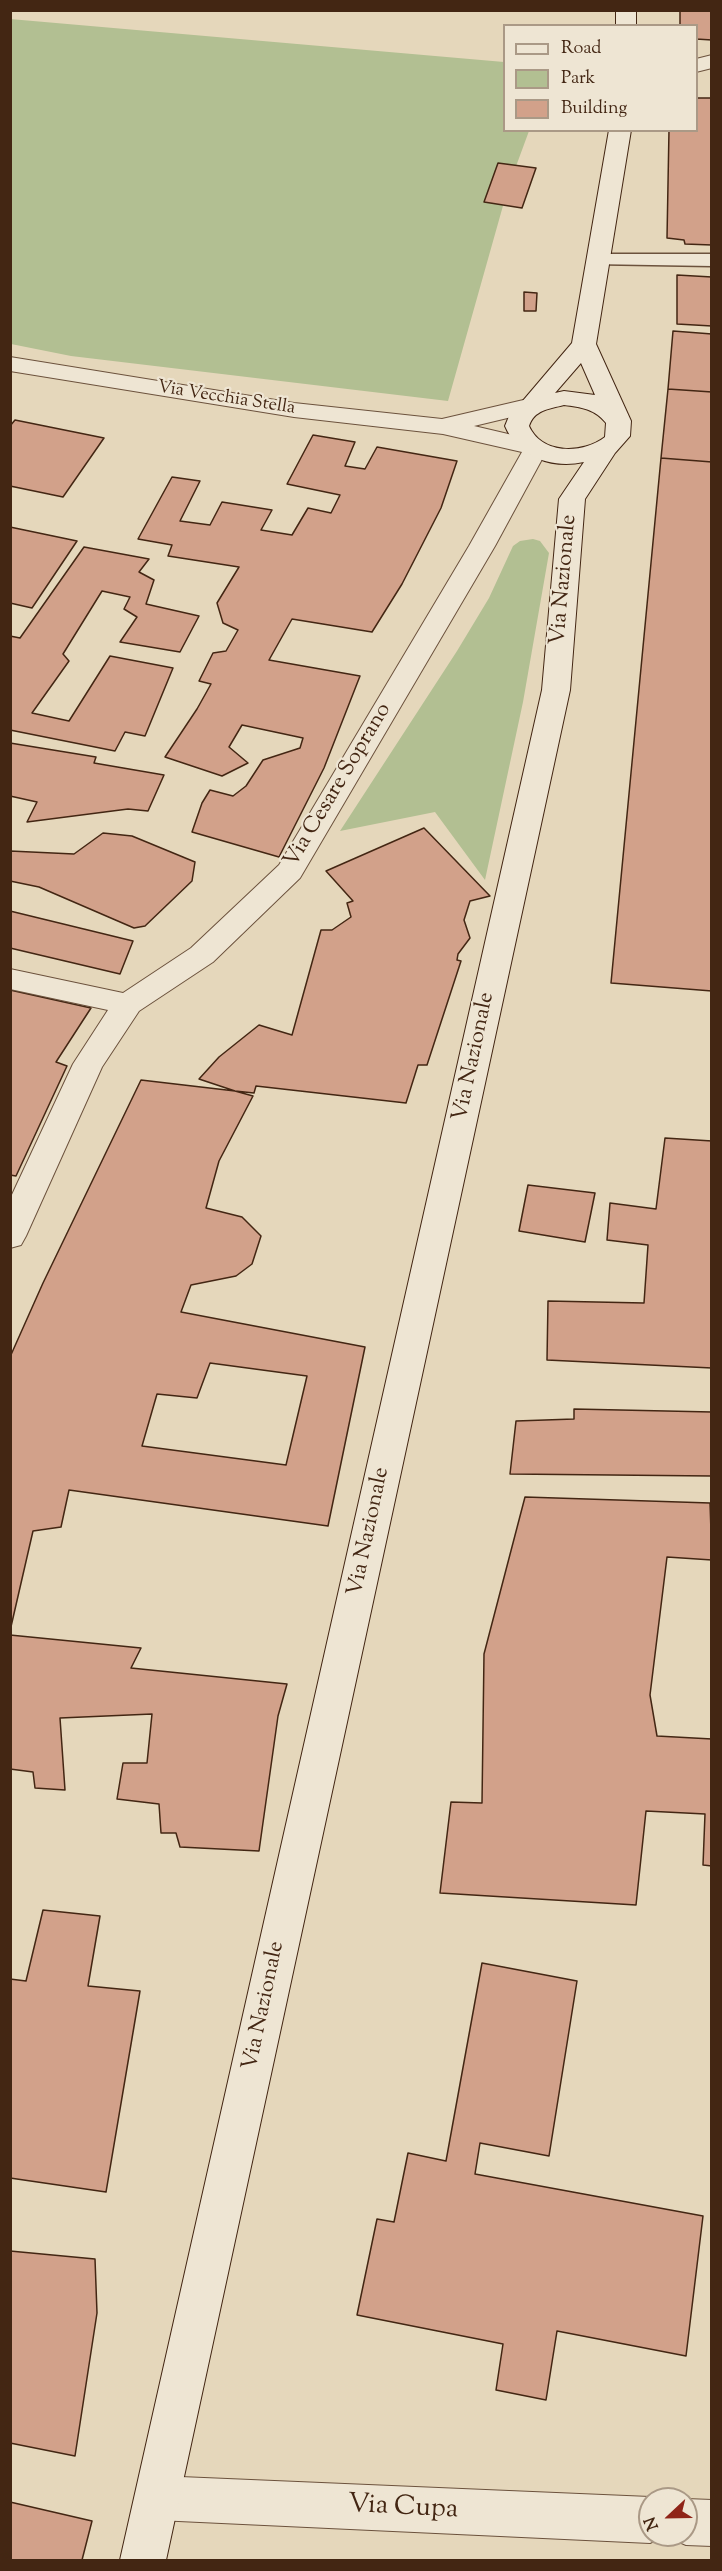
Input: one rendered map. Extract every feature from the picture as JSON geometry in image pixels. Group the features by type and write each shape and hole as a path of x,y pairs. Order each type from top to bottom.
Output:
{"main road":[{"path":"619,421 584,344 620,132"},
{"name":"Via Nazionale","path":"573,499 535,450 520,439 516,430 516,420 532,405 584,344"},
{"name":"Via Vecchia Stella","path":"10,364 294,410 443,427 535,450"},
{"path":"532,405 547,400 582,399 598,404 611,412 619,421"},
{"name":"Via Vecchia Stella","path":"443,427 532,405"},
{"name":"Via Nazionale","path":"143,2560 556,690 573,499 605,449 616,441 620,431 619,421"},
{"path":"535,450 575,457 605,449"},
{"name":"Via Cesare Soprano","path":"10,1236 88,1064 128,1004 202,955 290,871 482,546 535,450"},
{"path":"10,979 128,1004"},
{"name":"Via Cupa","path":"157,2498 638,2519"}],"lane":[{"path":"598,260 711,260"}],"green space":[{"path":"10,19 503,62 503,132 529,132 508,188 448,401 71,356 11,344"},
{"path":"533,539 540,541 549,553 523,702 485,880 435,812 340,831 457,651 489,598 513,546 520,541"}],"building":[{"path":"680,10 712,10 712,40 698,39 698,24 680,24"},
{"path":"698,98 712,98 712,245 685,244 684,240 667,238 669,132 698,132"},
{"path":"498,163 536,168 522,208 484,202"},
{"path":"677,275 712,277 712,326 677,324"},
{"path":"524,292 537,293 536,311 524,311"},
{"path":"673,331 712,334 712,392 668,389"},
{"path":"668,389 712,392 712,462 661,458"},
{"path":"15,420 104,438 63,497 10,486 10,426"},
{"path":"313,435 355,442 345,466 365,469 377,447 457,461 441,508 402,584 372,632 292,619 269,660 360,676 324,768 279,857 192,832 202,803 210,790 233,796 246,786 263,760 300,748 303,738 242,725 229,747 248,763 222,776 165,757 211,684 199,681 213,653 226,651 238,630 223,623 217,603 239,567 168,556 172,545 138,539 172,477 200,481 180,521 210,525 222,502 272,510 261,530 292,535 308,508 331,513 340,495 287,484"},
{"path":"661,458 712,462 712,991 611,983"},
{"path":"10,527 77,541 32,608 10,603"},
{"path":"84,547 149,559 139,572 154,580 146,604 199,616 180,652 120,642 137,617 124,609 130,597 102,591 63,654 69,661 32,713 69,721 110,656 173,668 145,736 125,732 115,751 10,730 10,636 20,638"},
{"path":"10,743 96,757 94,763 164,775 148,811 128,809 27,822 37,802 10,796"},
{"path":"424,828 490,896 470,901 464,920 470,938 458,954 457,960 461,961 427,1065 418,1065 406,1103 256,1086 254,1093 235,1091 199,1079 219,1057 259,1025 292,1035 321,930 332,930 351,917 347,903 353,901 326,871"},
{"path":"103,833 132,836 195,862 192,881 145,926 134,928 39,887 10,881 10,851 74,854"},
{"path":"10,911 133,941 120,974 10,948"},
{"path":"10,990 91,1008 56,1062 67,1066 16,1176 10,1175"},
{"path":"141,1080 235,1091 253,1096 219,1161 206,1208 242,1217 261,1236 252,1264 236,1276 191,1285 181,1312 365,1347 328,1526 69,1490 61,1527 33,1531 10,1631 10,1357 43,1283","holes":["210,1363 307,1376 286,1465 142,1446 157,1394 197,1398"]},
{"path":"665,1138 712,1141 712,1368 547,1360 548,1301 644,1303 648,1245 607,1240 610,1203 656,1209"},
{"path":"528,1185 595,1193 585,1242 519,1231"},
{"path":"574,1409 712,1412 712,1476 510,1474 516,1421 574,1419"},
{"path":"525,1497 710,1503 712,1560 667,1557 650,1695 657,1736 712,1739 712,1866 703,1865 705,1814 646,1811 636,1905 440,1893 451,1802 482,1803 484,1654"},
{"path":"10,1635 141,1648 131,1668 287,1684 278,1716 259,1851 180,1847 176,1833 161,1833 159,1804 117,1799 123,1763 147,1763 152,1714 60,1718 65,1790 35,1788 33,1772 10,1769"},
{"path":"43,1910 100,1916 88,1986 140,1991 106,2192 10,2178 10,1979 26,1981"},
{"path":"482,1963 577,1981 549,2156 480,2143 475,2174 703,2216 686,2356 557,2331 546,2400 496,2390 503,2344 357,2315 377,2219 394,2222 408,2153 446,2161"},
{"path":"10,2251 95,2259 97,2313 75,2456 10,2443"},
{"path":"10,2502 92,2521 82,2560 10,2560"}]}
